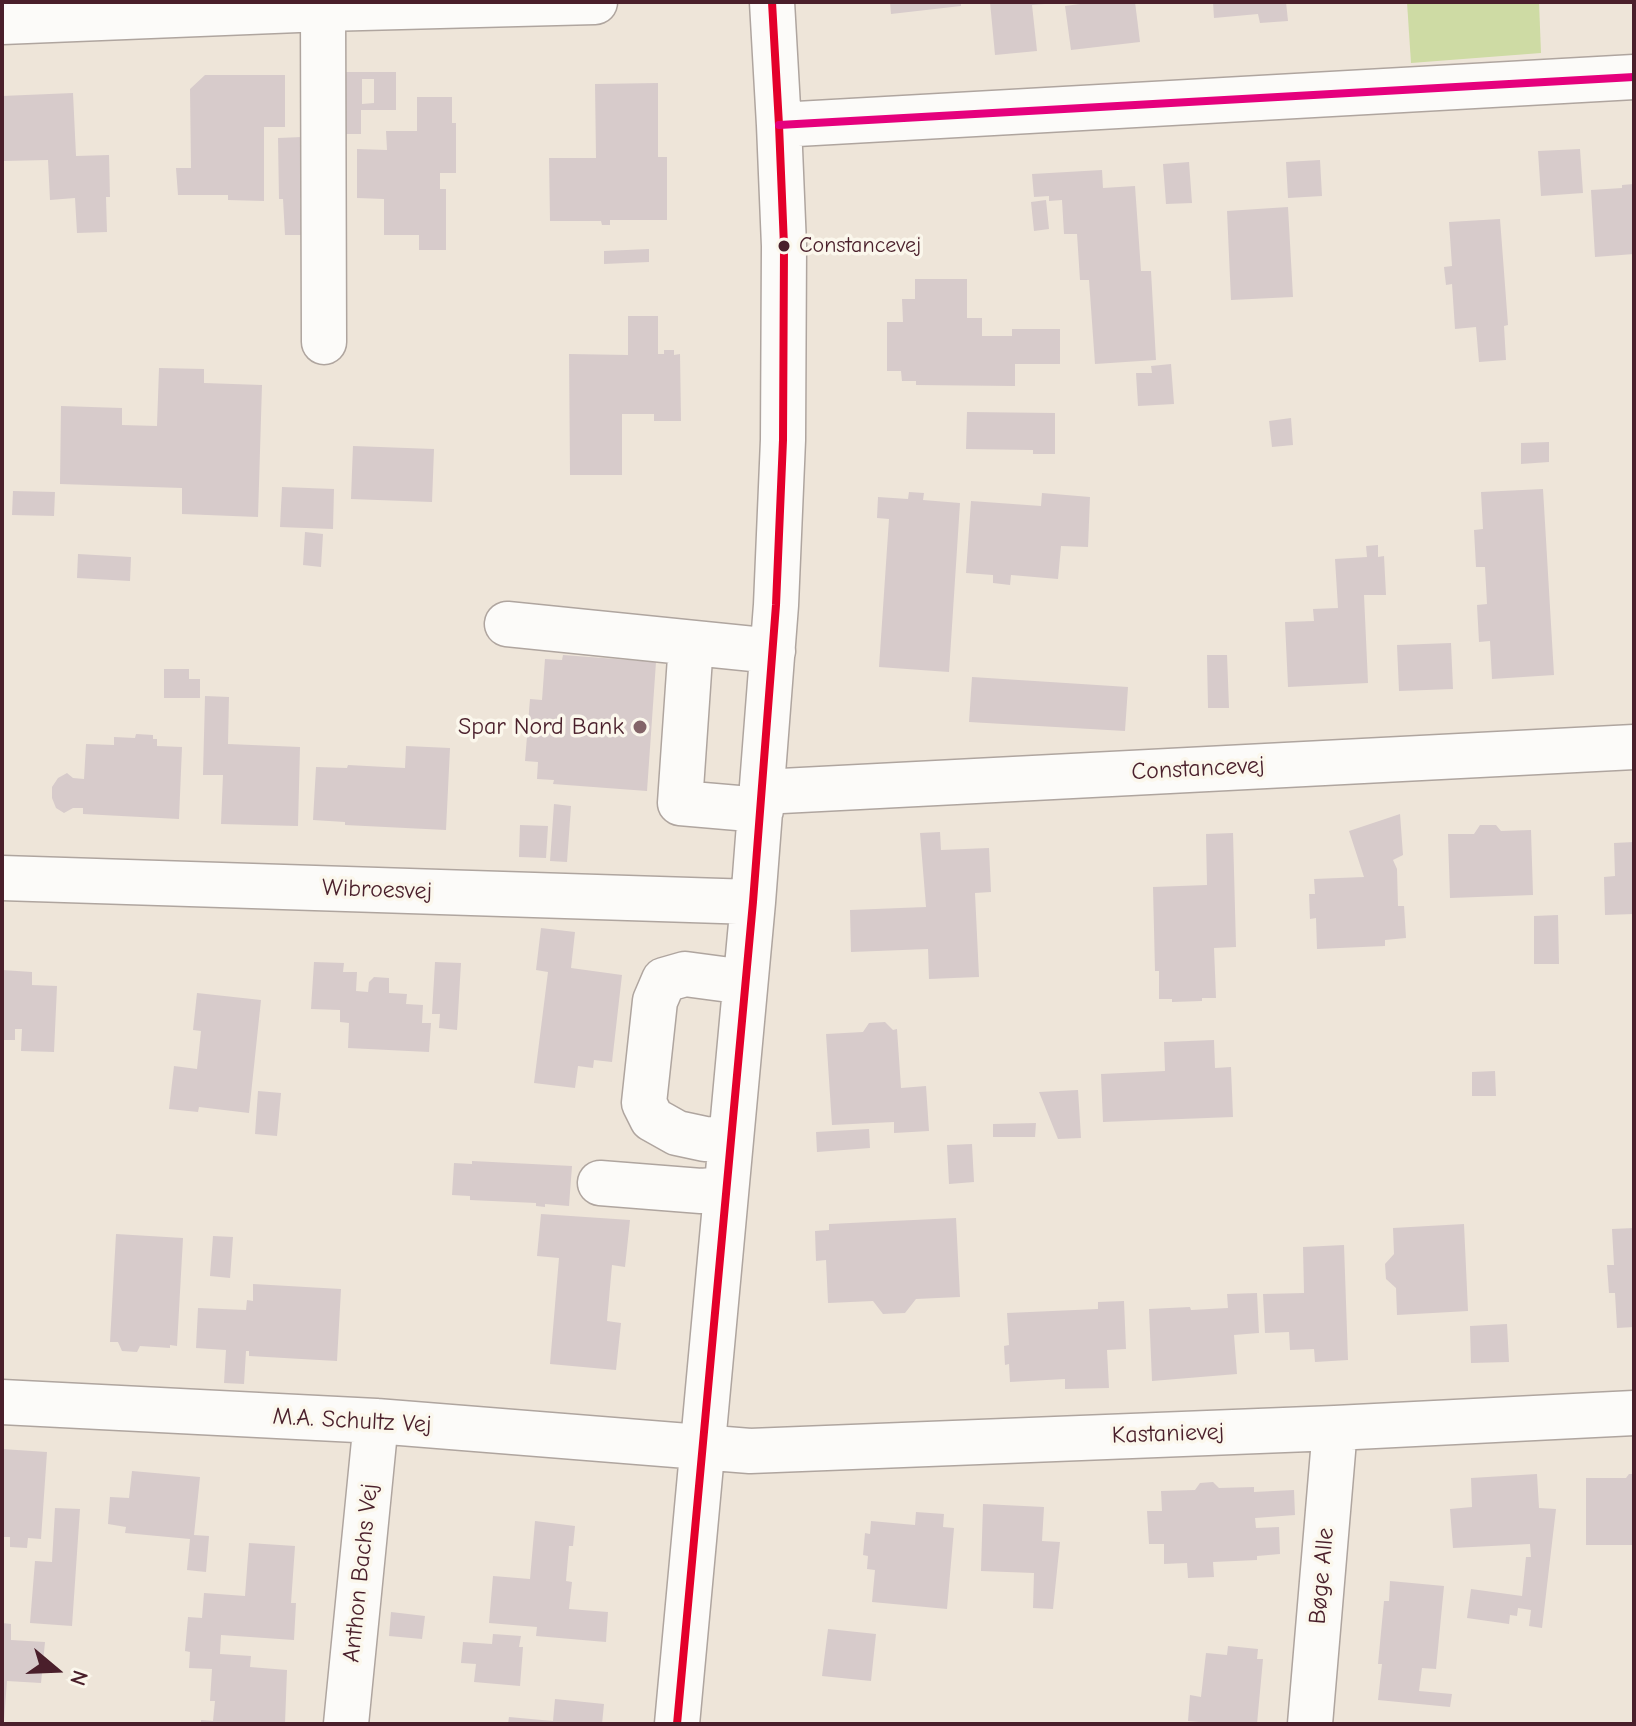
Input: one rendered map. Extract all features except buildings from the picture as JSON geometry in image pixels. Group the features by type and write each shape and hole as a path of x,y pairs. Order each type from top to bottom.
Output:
{"street":[{"path":"2,22 595,2"},
{"path":"677,1724 753,902 773,651 783,440 784,246 772,2"},
{"path":"323,9 324,342"},
{"path":"779,125 1634,77"},
{"path":"507,624 773,651"},
{"name":"Constancevej","path":"691,643 680,803 762,801 1634,747"},
{"name":"Wibroesvej","path":"2,878 753,902"},
{"path":"730,1140 677,1133 652,1119 644,1103 655,1001 664,980 685,974 745,982"},
{"path":"600,1183 701,1191 726,1189"},
{"name":"M.A. Schultz Vej","path":"2,1402 376,1421 702,1446"},
{"name":"Kastanievej","path":"702,1446 750,1451 1634,1413"},
{"name":"Anthon Bachs Vej","path":"346,1724 376,1421"},
{"name":"Bøge Alle","path":"1310,1724 1335,1428"}],"green space":[{"path":"1407,2 1539,2 1541,53 1411,63"}],"transit line":[{"path":"677,1724 753,902 776,605 783,440 784,246 772,2"},
{"path":"779,125 1634,77"}],"place":[{"name":"Constancevej","path":"784,246"},
{"name":"Spar Nord Bank","path":"640,727"}]}
